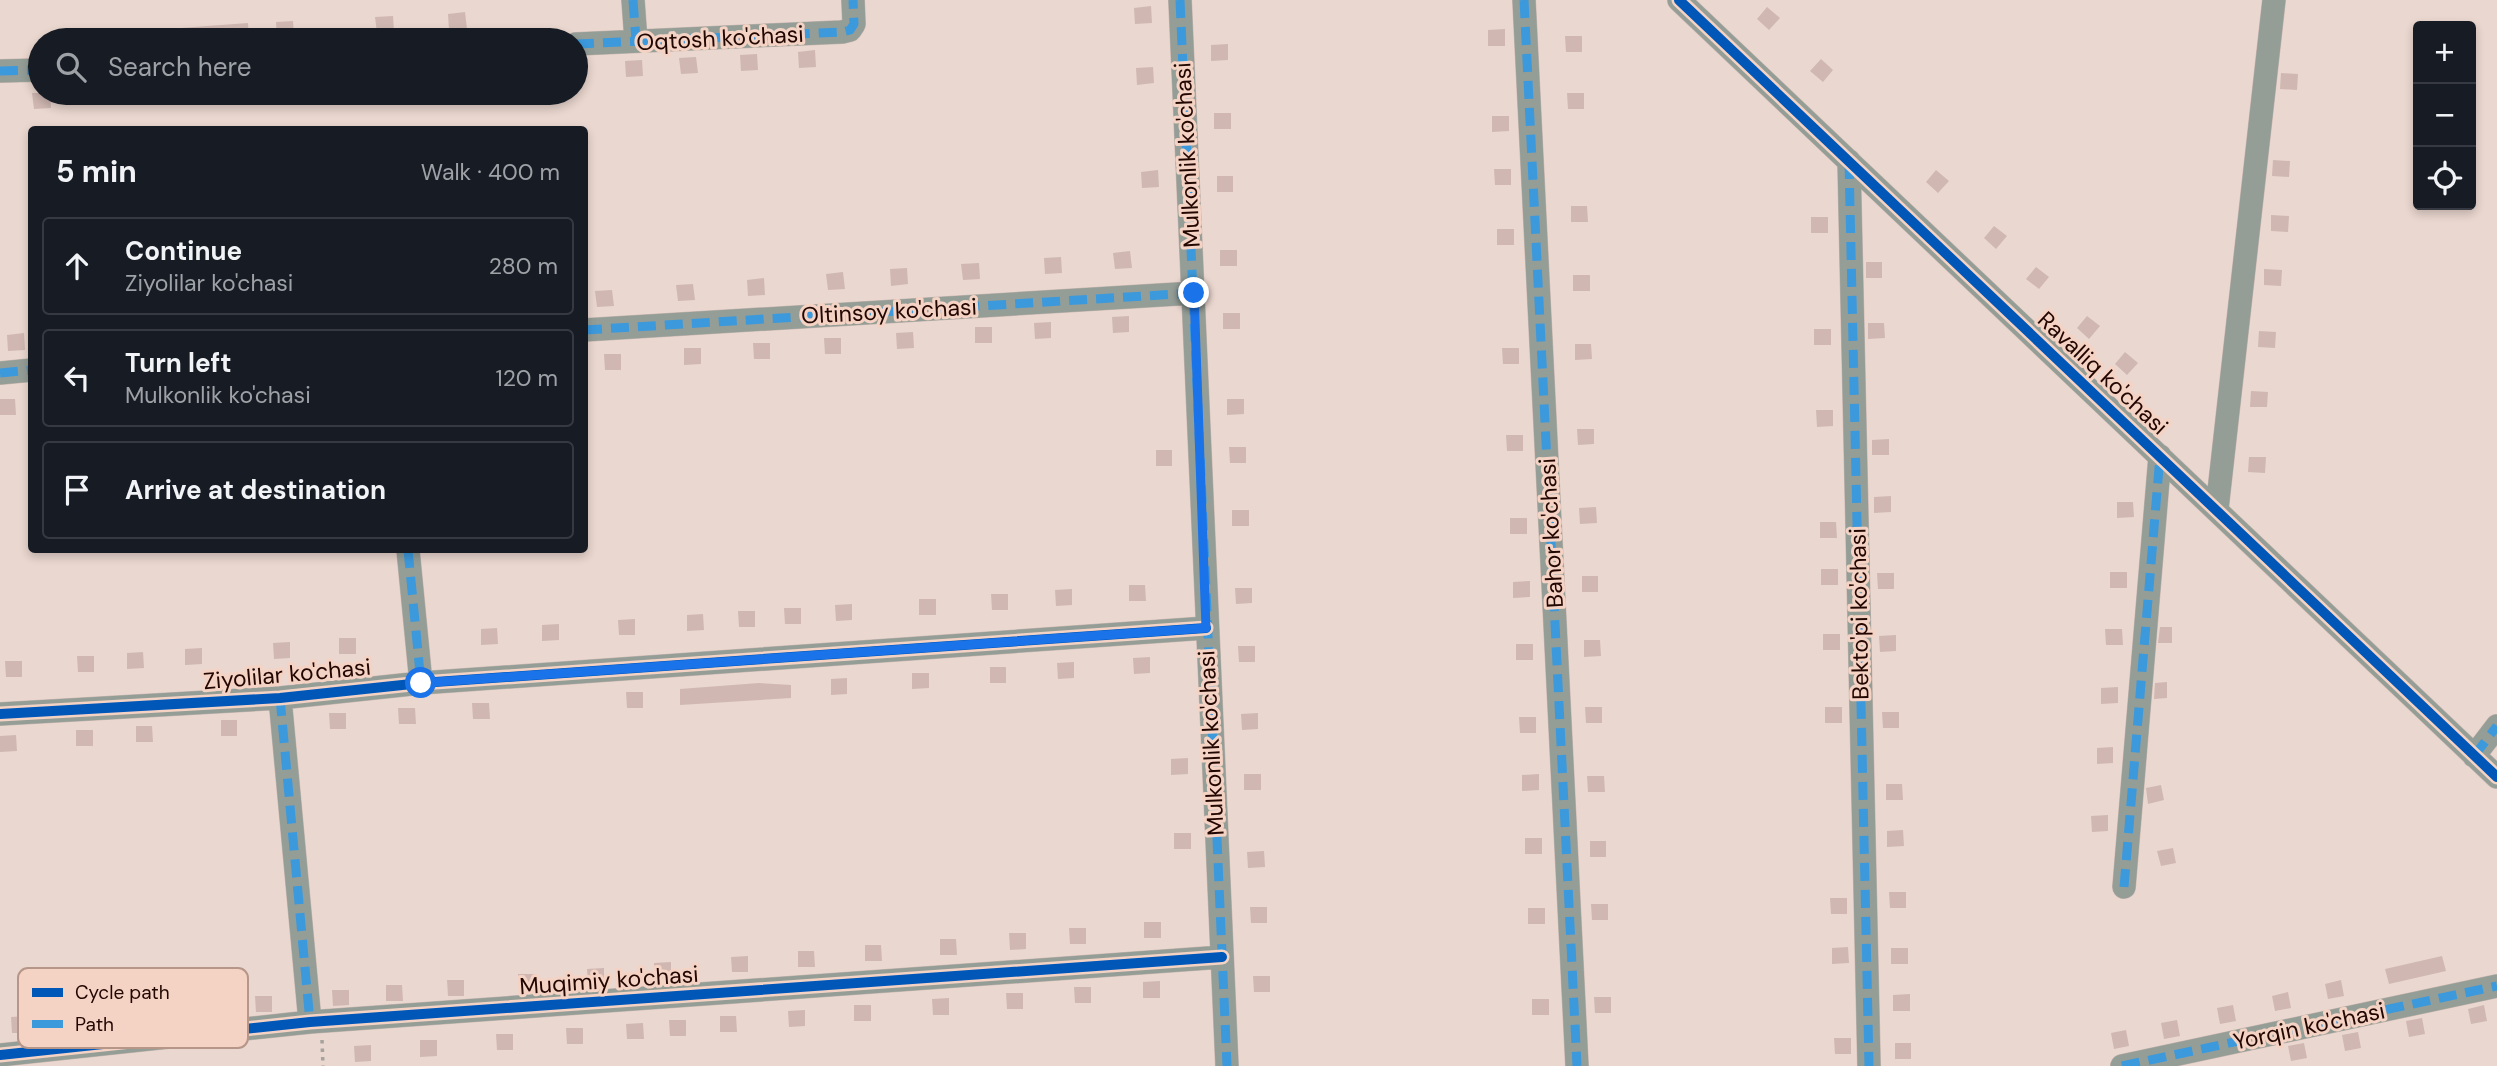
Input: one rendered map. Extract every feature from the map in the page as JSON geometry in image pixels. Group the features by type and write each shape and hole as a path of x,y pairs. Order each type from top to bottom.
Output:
{"street":[{"path":"633,0 636,41"},
{"name":"Mulkonlik ko'chasi","path":"1180,0 1227,1066"},
{"name":"Bahor ko'chasi","path":"1524,0 1577,1066"},
{"name":"Ravalliq ko'chasi","path":"1679,0 2497,777"},
{"path":"2217,509 2274,0"},
{"name":"Oqtosh ko'chasi","path":"588,43 842,32 850,30 854,9"},
{"path":"0,71 28,70"},
{"name":"Bekto'pi ko'chasi","path":"1849,161 1869,1066"},
{"name":"Oltinsoy ko'chasi","path":"588,330 1194,293"},
{"path":"0,373 28,370"},
{"path":"2124,887 2160,456"},
{"path":"408,553 421,683"},
{"name":"Ziyolilar ko'chasi","path":"0,714 280,698 421,683 1206,628"},
{"path":"280,698 316,1022"},
{"path":"2474,756 2497,726"},
{"name":"Muqimiy ko'chasi","path":"248,1029 1222,957"},
{"name":"Yorqin ko'chasi","path":"2122,1066 2497,986"},
{"name":"Muqimiy ko'chasi","path":"0,1055 67,1048"}],"path":[{"path":"316,1022 323,1066"}],"building":[{"path":"1151,6 1152,23 1135,24 1134,8"},
{"path":"1767,7 1780,18 1769,30 1757,19"},
{"path":"465,12 467,28 449,28 448,14"},
{"path":"393,16 394,28 376,28 375,17"},
{"path":"293,21 293,28 276,28 276,22"},
{"path":"248,23 248,28 181,28"},
{"path":"1505,29 1505,46 1488,46 1488,30"},
{"path":"1565,36 1582,36 1582,52 1566,52"},
{"path":"1228,44 1228,60 1211,61 1211,45"},
{"path":"815,50 816,67 799,68 798,52"},
{"path":"757,54 758,70 741,71 740,55"},
{"path":"696,57 698,73 681,74 679,58"},
{"path":"1821,59 1833,70 1823,82 1810,71"},
{"path":"642,60 643,76 626,77 625,61"},
{"path":"1153,67 1154,83 1137,85 1136,68"},
{"path":"2281,73 2298,74 2297,90 2280,89"},
{"path":"1567,93 1584,93 1584,109 1568,109"},
{"path":"34,105 51,105 51,108 34,109"},
{"path":"1214,113 1231,113 1231,129 1214,129"},
{"path":"1492,116 1509,116 1509,131 1492,132"},
{"path":"2273,160 2290,161 2289,177 2272,176"},
{"path":"1494,169 1511,169 1511,185 1495,185"},
{"path":"1158,170 1159,187 1142,188 1141,172"},
{"path":"1936,170 1949,181 1938,193 1926,182"},
{"path":"1217,176 1233,176 1233,192 1217,192"},
{"path":"1571,206 1587,206 1588,222 1571,222"},
{"path":"2271,215 2289,216 2288,232 2271,231"},
{"path":"1811,217 1828,217 1828,233 1811,233"},
{"path":"1994,226 2007,236 1996,249 1984,238"},
{"path":"1497,229 1514,229 1514,245 1497,245"},
{"path":"1220,250 1237,250 1237,266 1220,266"},
{"path":"1130,251 1132,268 1115,269 1113,253"},
{"path":"1061,257 1062,273 1045,274 1044,258"},
{"path":"1866,262 1882,262 1882,278 1866,278"},
{"path":"979,263 980,279 963,280 961,264"},
{"path":"2036,267 2049,277 2039,289 2026,279"},
{"path":"907,268 908,284 891,286 890,269"},
{"path":"2264,269 2282,270 2281,286 2264,285"},
{"path":"843,272 845,289 828,290 826,274"},
{"path":"1573,275 1590,275 1590,291 1573,291"},
{"path":"764,278 765,295 748,296 747,280"},
{"path":"693,284 695,300 678,301 676,285"},
{"path":"612,290 614,306 597,307 595,291"},
{"path":"1223,313 1240,313 1240,329 1223,329"},
{"path":"1129,316 1129,332 1113,333 1112,317"},
{"path":"2087,316 2100,326 2089,339 2077,328"},
{"path":"1051,322 1051,338 1035,339 1034,323"},
{"path":"1868,323 1884,323 1885,338 1868,339"},
{"path":"975,327 992,327 992,343 975,343"},
{"path":"1814,329 1831,329 1831,345 1814,345"},
{"path":"2259,331 2276,332 2275,348 2258,347"},
{"path":"913,332 914,348 897,349 896,333"},
{"path":"24,333 25,350 8,351 7,335"},
{"path":"824,338 841,338 841,354 825,354"},
{"path":"753,343 770,343 770,359 754,359"},
{"path":"1575,344 1591,344 1592,359 1575,360"},
{"path":"684,348 701,348 701,364 684,365"},
{"path":"1502,348 1519,348 1519,364 1503,364"},
{"path":"2125,352 2138,363 2127,375 2115,364"},
{"path":"604,354 621,354 621,370 605,370"},
{"path":"2251,391 2268,392 2267,407 2250,407"},
{"path":"0,399 15,399 16,415 0,415"},
{"path":"1227,399 1244,399 1244,414 1227,415"},
{"path":"1816,410 1833,410 1833,426 1817,427"},
{"path":"1577,429 1594,429 1594,444 1578,445"},
{"path":"1506,435 1523,435 1523,451 1507,451"},
{"path":"1889,439 1889,455 1872,455 1872,440"},
{"path":"1229,447 1246,447 1246,463 1230,463"},
{"path":"1156,450 1172,450 1172,466 1156,466"},
{"path":"2249,457 2266,457 2265,473 2248,472"},
{"path":"1891,496 1891,512 1874,513 1874,497"},
{"path":"2117,502 2133,502 2134,517 2117,518"},
{"path":"1596,507 1597,523 1580,524 1579,508"},
{"path":"1232,510 1249,510 1249,526 1232,526"},
{"path":"1510,518 1527,518 1527,534 1510,534"},
{"path":"1820,522 1836,522 1837,538 1820,538"},
{"path":"1821,569 1838,569 1838,585 1821,585"},
{"path":"2110,572 2127,572 2127,588 2110,588"},
{"path":"1877,573 1894,573 1894,589 1878,589"},
{"path":"1582,576 1598,576 1598,592 1582,592"},
{"path":"1530,581 1530,597 1513,598 1513,582"},
{"path":"1129,585 1145,585 1146,601 1129,601"},
{"path":"1235,588 1252,588 1252,603 1236,604"},
{"path":"1072,589 1072,605 1056,606 1055,590"},
{"path":"991,594 1008,594 1008,610 992,610"},
{"path":"919,599 936,599 936,615 919,615"},
{"path":"852,604 852,620 836,621 835,605"},
{"path":"784,608 801,608 801,624 785,624"},
{"path":"738,611 755,611 755,627 739,627"},
{"path":"703,614 704,630 687,631 687,615"},
{"path":"635,619 635,635 619,635 618,620"},
{"path":"559,624 559,640 542,641 542,625"},
{"path":"2160,627 2172,627 2172,643 2158,643"},
{"path":"497,628 498,644 481,645 481,629"},
{"path":"2105,629 2122,629 2123,645 2106,645"},
{"path":"1823,634 1840,634 1840,650 1823,650"},
{"path":"1896,635 1896,651 1880,652 1879,636"},
{"path":"339,638 356,638 356,654 339,654"},
{"path":"1584,640 1600,640 1601,656 1584,657"},
{"path":"290,642 290,658 274,659 273,643"},
{"path":"1516,644 1533,644 1533,660 1516,660"},
{"path":"1238,646 1255,646 1255,662 1239,662"},
{"path":"202,648 202,664 185,665 185,649"},
{"path":"143,652 144,668 127,669 127,653"},
{"path":"77,656 94,656 94,672 78,672"},
{"path":"1150,657 1150,673 1134,674 1133,658"},
{"path":"5,661 22,661 22,677 6,677"},
{"path":"1074,662 1074,678 1058,679 1057,663"},
{"path":"990,667 1006,667 1006,683 990,683"},
{"path":"912,673 929,673 929,688 912,689"},
{"path":"847,678 847,694 831,695 831,679"},
{"path":"2167,682 2167,698 2154,699 2155,683"},
{"path":"759,683 791,685 791,698 680,705 680,689"},
{"path":"2118,687 2118,703 2101,704 2101,688"},
{"path":"626,692 643,692 643,708 627,708"},
{"path":"472,703 489,703 490,719 473,719"},
{"path":"1585,707 1602,707 1602,723 1586,723"},
{"path":"1825,707 1842,707 1842,723 1825,723"},
{"path":"398,708 415,708 416,724 399,724"},
{"path":"1882,712 1899,712 1899,728 1883,728"},
{"path":"329,713 346,713 346,729 330,729"},
{"path":"1258,713 1258,729 1242,730 1241,714"},
{"path":"1519,717 1536,717 1536,733 1520,733"},
{"path":"221,720 237,720 237,736 221,736"},
{"path":"136,726 152,726 153,742 136,742"},
{"path":"76,730 93,730 93,746 76,746"},
{"path":"16,735 17,751 0,752 0,736"},
{"path":"2113,747 2113,763 2097,764 2097,748"},
{"path":"1188,758 1188,774 1171,775 1171,759"},
{"path":"1244,774 1261,774 1261,790 1244,790"},
{"path":"1539,774 1539,790 1522,791 1522,775"},
{"path":"1587,776 1604,776 1605,792 1588,792"},
{"path":"1886,784 1902,784 1903,800 1886,800"},
{"path":"2161,785 2164,800 2148,804 2146,788"},
{"path":"2108,815 2108,831 2092,832 2091,816"},
{"path":"1903,830 1904,846 1887,847 1887,831"},
{"path":"1174,833 1191,833 1191,849 1174,849"},
{"path":"1525,838 1542,838 1542,854 1525,854"},
{"path":"1590,841 1606,841 1606,857 1590,857"},
{"path":"2173,848 2176,863 2161,866 2157,851"},
{"path":"1264,851 1265,867 1248,868 1247,852"},
{"path":"1889,892 1906,892 1906,908 1890,908"},
{"path":"1830,898 1847,898 1847,914 1831,914"},
{"path":"1591,904 1608,904 1608,920 1592,920"},
{"path":"1250,907 1267,907 1267,923 1251,923"},
{"path":"1528,908 1545,908 1545,924 1528,924"},
{"path":"1144,922 1161,922 1161,938 1144,938"},
{"path":"1069,928 1086,928 1086,944 1070,944"},
{"path":"1009,933 1026,933 1026,949 1010,950"},
{"path":"940,939 956,939 957,955 940,955"},
{"path":"865,945 881,945 882,961 865,961"},
{"path":"1848,947 1849,963 1832,964 1832,948"},
{"path":"1891,948 1908,948 1908,964 1891,964"},
{"path":"798,951 814,951 815,967 798,967"},
{"path":"748,956 748,972 732,972 731,957"},
{"path":"2442,956 2446,971 2389,984 2385,969"},
{"path":"671,962 671,979 655,979 654,963"},
{"path":"604,968 604,984 588,985 587,969"},
{"path":"518,974 535,974 535,990 519,990"},
{"path":"1253,976 1270,976 1270,992 1254,992"},
{"path":"447,980 464,980 464,996 448,996"},
{"path":"2341,980 2344,996 2328,999 2325,984"},
{"path":"1160,981 1160,998 1143,998 1143,982"},
{"path":"386,985 402,985 403,1001 386,1001"},
{"path":"1074,987 1091,987 1091,1003 1075,1003"},
{"path":"332,990 349,990 349,1005 333,1006"},
{"path":"2288,992 2291,1008 2275,1011 2272,996"},
{"path":"1006,993 1023,993 1023,1009 1007,1009"},
{"path":"1910,994 1910,1011 1893,1011 1893,995"},
{"path":"255,996 272,996 272,1012 256,1012"},
{"path":"1594,997 1611,997 1611,1013 1595,1013"},
{"path":"949,998 949,1015 933,1015 932,999"},
{"path":"1532,999 1549,999 1549,1015 1532,1015"},
{"path":"854,1005 871,1005 871,1021 854,1021"},
{"path":"2233,1005 2236,1021 2220,1024 2217,1008"},
{"path":"2484,1005 2487,1021 2471,1024 2468,1009"},
{"path":"805,1010 805,1026 789,1027 788,1011"},
{"path":"720,1016 736,1016 737,1032 720,1032"},
{"path":"11,1017 18,1017 18,1033 12,1033"},
{"path":"2422,1018 2425,1034 2409,1037 2406,1021"},
{"path":"669,1020 686,1020 686,1036 670,1036"},
{"path":"2177,1020 2180,1036 2164,1039 2161,1023"},
{"path":"643,1023 644,1039 627,1039 626,1024"},
{"path":"566,1028 583,1028 583,1044 567,1044"},
{"path":"2126,1030 2129,1046 2114,1049 2111,1033"},
{"path":"2358,1032 2361,1048 2345,1051 2342,1035"},
{"path":"496,1034 513,1034 513,1050 497,1050"},
{"path":"1834,1038 1851,1038 1851,1054 1835,1054"},
{"path":"420,1040 437,1040 437,1056 420,1057"},
{"path":"1895,1043 1911,1043 1911,1059 1895,1059"},
{"path":"2304,1043 2307,1058 2291,1061 2288,1046"},
{"path":"371,1045 371,1061 355,1062 354,1046"}],"marked path":[{"path":"633,0 636,41"},
{"path":"588,43 842,32 850,30 854,24 853,0"},
{"path":"1180,0 1227,1066"},
{"path":"1524,0 1577,1066"},
{"path":"0,71 28,70"},
{"path":"1849,161 1869,1066"},
{"path":"588,330 1194,293"},
{"path":"0,373 28,370"},
{"path":"2124,887 2160,456"},
{"path":"408,553 421,683"},
{"path":"280,698 310,1022"},
{"path":"2474,756 2497,726"},
{"path":"2122,1066 2497,986"}],"cycle path":[{"path":"1679,0 2497,777"},
{"path":"0,714 280,698 421,683 1206,628"},
{"path":"248,1029 1222,957"},
{"path":"0,1055 66,1048"}],"route":[{"path":"421,683 1206,628 1194,293"}]}
